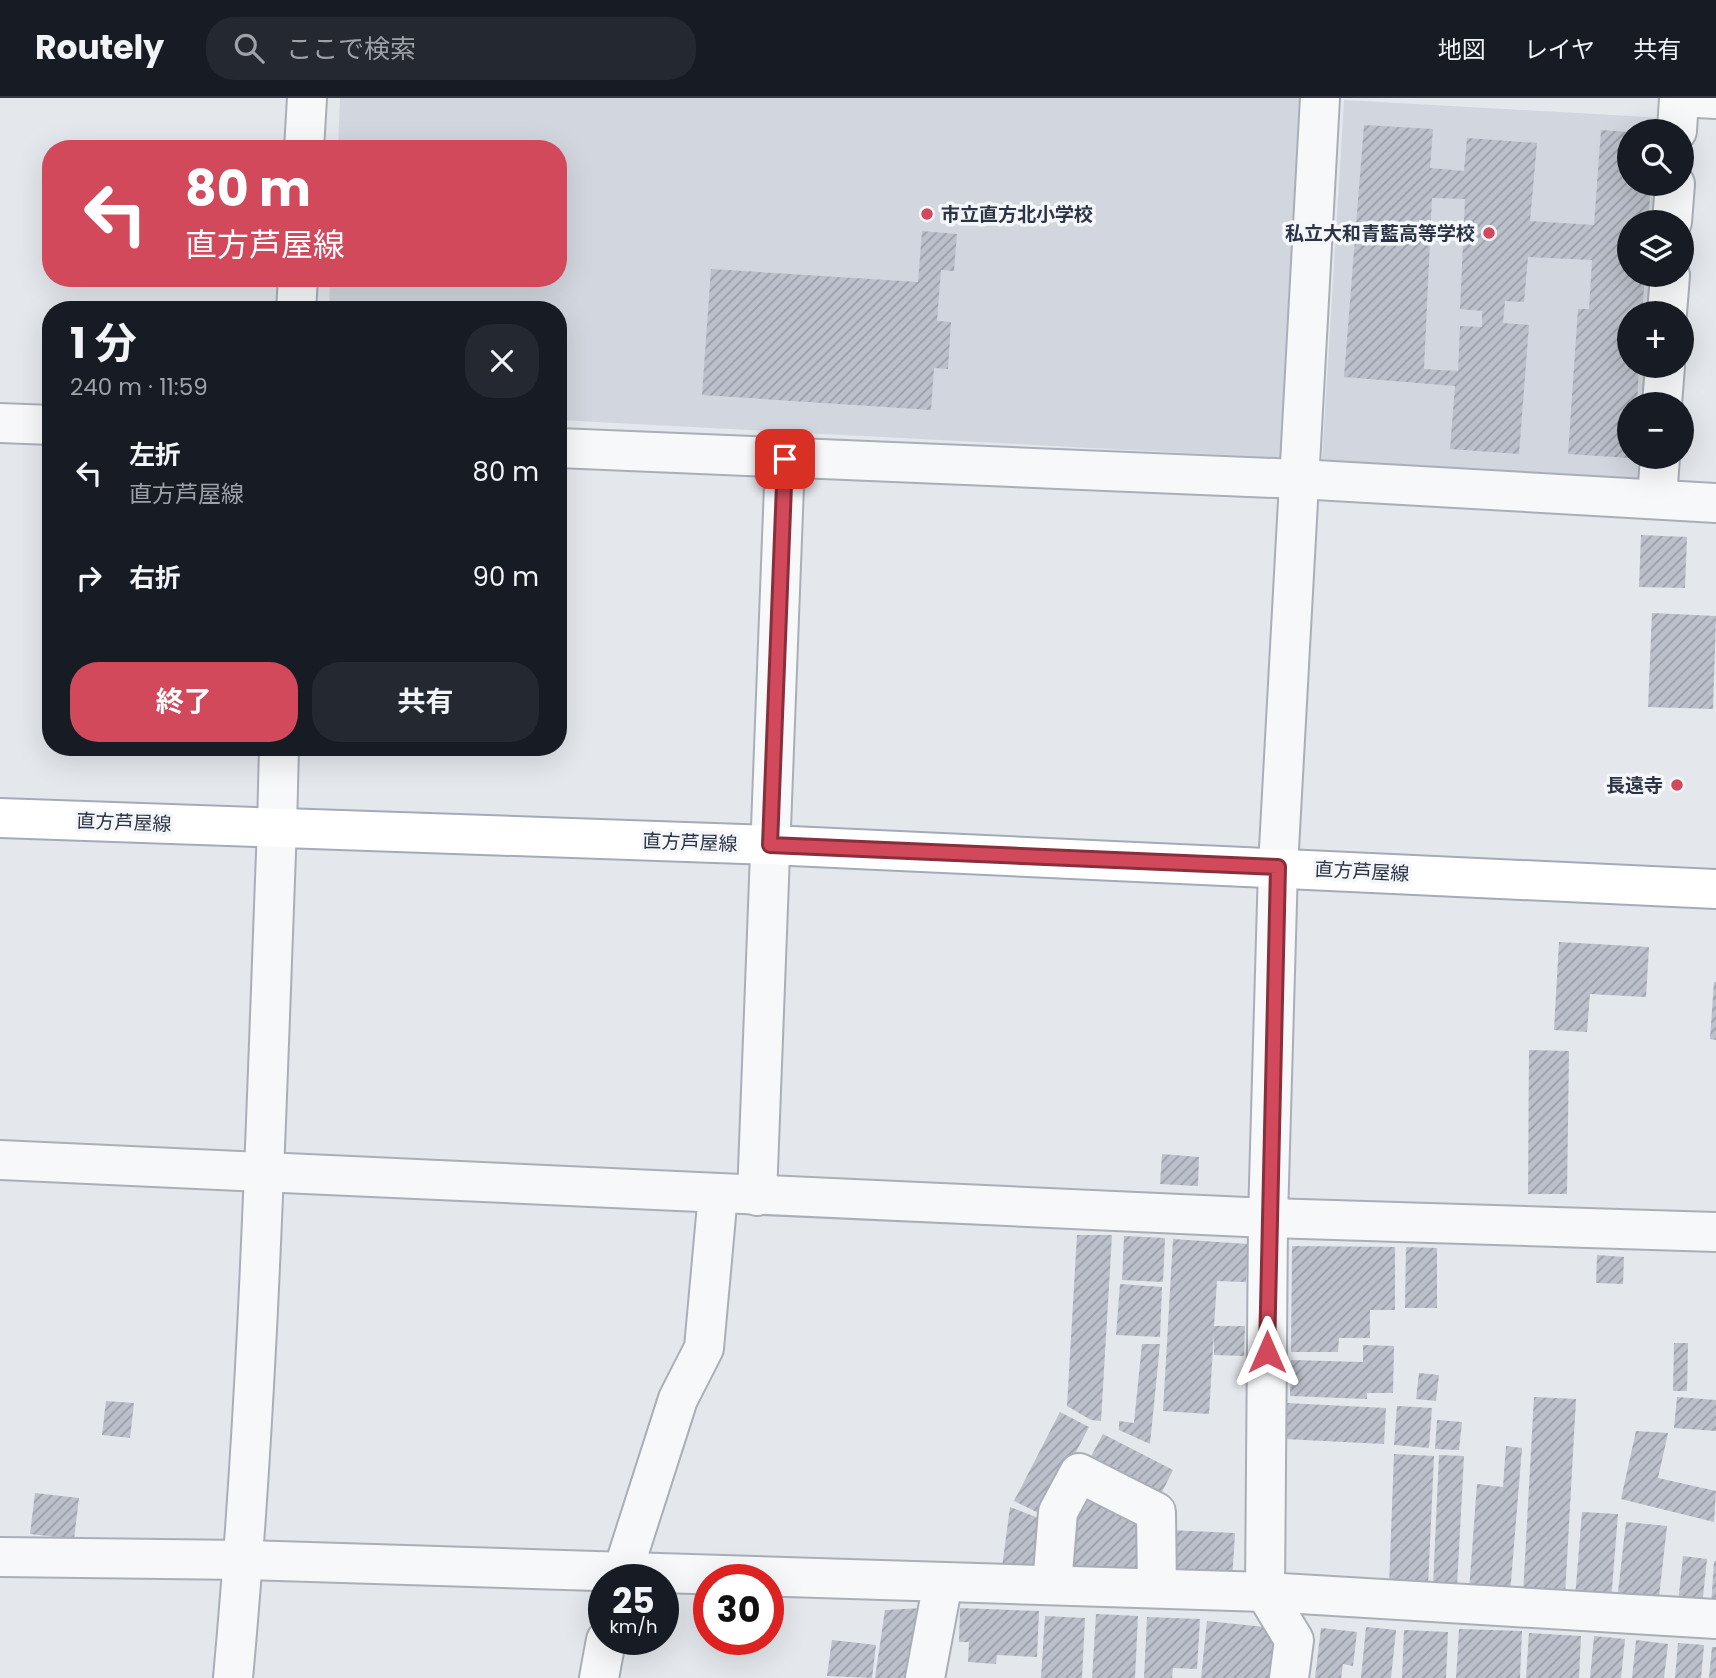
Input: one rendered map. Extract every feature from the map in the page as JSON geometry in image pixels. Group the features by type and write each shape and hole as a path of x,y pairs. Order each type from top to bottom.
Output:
{"main road":[{"name":"直方芦屋線","path":"0,818 770,845 1716,889"}],"street":[{"path":"297,98 303,140"},
{"path":"1289,1678 1294,1640 1265,1592 1268,1219 1278,867 1320,98"},
{"path":"1678,119 1679,98"},
{"path":"1698,98 1716,99"},
{"path":"0,423 42,425"},
{"path":"567,448 1298,479 1716,503"},
{"path":"757,1196 785,459"},
{"path":"1657,499 1659,469"},
{"path":"233,1678 244,1560 264,1172 279,756"},
{"path":"0,1160 1268,1219 1716,1232"},
{"path":"625,1564 678,1399 705,1348 718,1194"},
{"path":"1052,1585 1058,1512 1079,1473 1156,1512 1157,1588"},
{"path":"0,1558 244,1560 588,1575"},
{"path":"679,1577 1265,1592 1716,1619"},
{"path":"925,1678 943,1582"},
{"path":"599,1678 603,1655"}],"shaded area":[{"name":"市立直方北小学校","path":"340,98 1303,98 1283,458 567,420 567,301 329,301 330,287 567,287 567,140 338,140"},
{"path":"1344,100 1665,118 1617,119 1617,196 1660,196 1660,210 1617,210 1617,287 1654,287 1654,301 1617,301 1617,378 1649,378 1648,392 1617,392 1617,469 1643,469 1643,479 1322,461"}],"building":[{"path":"1364,125 1433,129 1430,168 1464,171 1467,138 1537,143 1530,221 1594,225 1601,130 1617,131 1617,196 1650,196 1649,210 1617,210 1617,287 1644,287 1643,301 1617,301 1617,378 1638,378 1638,392 1617,392 1617,457 1568,454 1578,309 1589,309 1592,260 1528,257 1524,302 1505,301 1503,323 1529,325 1519,454 1450,449 1455,386 1344,377","holes":["1432,198 1465,199 1460,309 1482,311 1482,327 1460,326 1458,371 1424,369"]},
{"path":"922,231 957,234 954,271 941,270 937,321 951,322 948,369 934,368 931,410 702,395 711,269 918,282"},
{"path":"1641,535 1687,537 1685,588 1639,587"},
{"path":"1652,613 1716,616 1713,709 1648,707"},
{"path":"1559,942 1649,947 1646,997 1590,994 1587,1032 1554,1030"},
{"path":"1716,982 1716,1040 1710,1039"},
{"path":"1529,1050 1569,1051 1567,1194 1528,1194"},
{"path":"1162,1154 1199,1157 1198,1186 1160,1184"},
{"path":"1077,1235 1112,1235 1101,1421 1091,1420 1067,1406"},
{"path":"1124,1236 1165,1238 1163,1282 1122,1280"},
{"path":"1173,1239 1248,1244 1246,1282 1217,1281 1214,1326 1245,1326 1244,1356 1214,1355 1214,1331 1209,1414 1163,1411"},
{"path":"1292,1246 1395,1247 1395,1310 1370,1310 1370,1338 1339,1338 1338,1352 1291,1352"},
{"path":"1406,1247 1437,1248 1437,1308 1405,1308"},
{"path":"1597,1255 1624,1257 1623,1284 1596,1283"},
{"path":"1120,1284 1162,1287 1160,1337 1116,1335"},
{"path":"1674,1343 1688,1343 1687,1391 1673,1391"},
{"path":"1142,1344 1160,1344 1150,1444 1119,1430 1119,1421 1134,1423"},
{"path":"1363,1345 1394,1346 1393,1393 1367,1393 1367,1399 1290,1396 1291,1360 1363,1362"},
{"path":"1419,1373 1439,1375 1436,1401 1416,1399"},
{"path":"1534,1397 1576,1399 1565,1596 1523,1594"},
{"path":"1677,1397 1716,1400 1716,1431 1674,1428"},
{"path":"106,1401 134,1403 130,1438 102,1435"},
{"path":"1286,1403 1386,1408 1384,1444 1284,1439"},
{"path":"1397,1406 1432,1408 1429,1448 1394,1445"},
{"path":"1060,1412 1089,1427 1043,1515 1014,1501"},
{"path":"1437,1420 1462,1422 1459,1450 1435,1449"},
{"path":"1636,1431 1668,1433 1658,1478 1716,1491 1714,1522 1621,1499"},
{"path":"1103,1434 1173,1470 1159,1498 1088,1462"},
{"path":"1506,1446 1522,1448 1510,1594 1469,1591 1477,1484 1503,1487"},
{"path":"1394,1454 1434,1456 1428,1587 1389,1586"},
{"path":"1439,1455 1464,1456 1457,1587 1433,1587"},
{"path":"1086,1485 1147,1518 1145,1578 1072,1575 1068,1516"},
{"path":"35,1493 79,1498 74,1539 30,1534"},
{"path":"1010,1507 1046,1521 1040,1577 1001,1575"},
{"path":"1582,1512 1618,1514 1611,1601 1575,1598"},
{"path":"1626,1522 1667,1526 1658,1606 1617,1601"},
{"path":"1169,1530 1235,1533 1232,1580 1167,1576"},
{"path":"1683,1556 1707,1559 1702,1606 1678,1603"},
{"path":"1714,1561 1716,1607 1711,1607"},
{"path":"923,1608 913,1678 875,1678 885,1610"},
{"path":"960,1608 1039,1611 1037,1657 997,1655 996,1664 968,1662 969,1642 959,1642"},
{"path":"1096,1614 1138,1616 1135,1678 1092,1678"},
{"path":"1045,1616 1085,1618 1082,1678 1041,1678"},
{"path":"1147,1617 1200,1619 1197,1669 1173,1668 1172,1678 1144,1678"},
{"path":"1207,1621 1275,1628 1270,1678 1201,1678"},
{"path":"1366,1627 1396,1630 1391,1678 1361,1678"},
{"path":"1321,1628 1357,1632 1353,1666 1343,1664 1341,1678 1315,1678"},
{"path":"1459,1629 1522,1631 1520,1678 1456,1678"},
{"path":"1404,1630 1448,1632 1446,1678 1402,1678"},
{"path":"1529,1633 1581,1636 1579,1678 1526,1678"},
{"path":"1594,1636 1625,1639 1621,1678 1590,1678"},
{"path":"832,1640 876,1645 872,1678 827,1676"},
{"path":"1636,1640 1668,1644 1664,1678 1632,1678"},
{"path":"1678,1643 1704,1645 1701,1678 1675,1678"},
{"path":"1712,1647 1716,1647 1716,1678 1709,1678"}],"place":[{"name":"市立直方北小学校","path":"927,214"},
{"name":"私立大和青藍高等学校","path":"1489,233"},
{"name":"長遠寺","path":"1677,785"}],"route":[{"path":"785,459 770,845 1278,867 1267,1352"}]}
